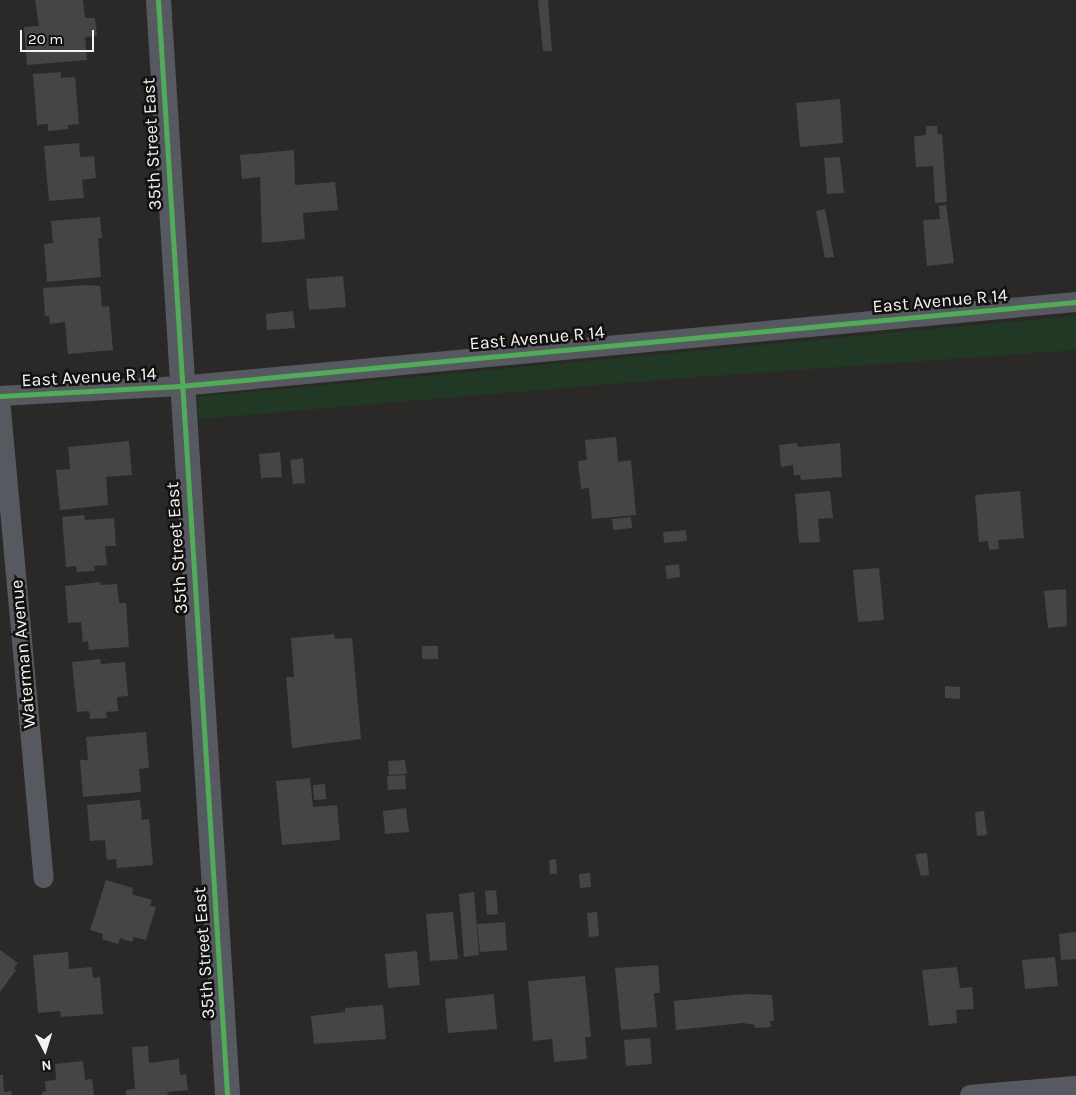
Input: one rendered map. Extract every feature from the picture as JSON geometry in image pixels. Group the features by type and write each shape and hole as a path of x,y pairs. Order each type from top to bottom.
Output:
{"street":[{"name":"35th Street East","path":"158,0 180,386 227,1095"},
{"name":"East Avenue R 14","path":"0,396 180,386 1076,302"},
{"name":"Waterman Avenue","path":"0,399 44,878"},
{"path":"970,1095 1076,1086"}],"green space":[{"path":"1076,316 1076,350 670,379 199,419 197,397"}],"building":[{"path":"35,0 83,0 85,18 95,18 97,36 85,37 87,60 27,65 24,27 39,26"},
{"path":"538,0 548,0 552,51 543,51"},
{"path":"61,72 61,78 75,77 79,124 68,125 68,129 48,131 48,124 37,125 33,74"},
{"path":"840,99 843,143 800,147 796,103"},
{"path":"926,126 937,126 938,134 942,134 947,202 935,203 933,166 916,167 914,136 926,135"},
{"path":"79,143 80,157 94,156 96,178 82,180 84,198 49,201 44,146"},
{"path":"294,150 295,185 335,182 338,210 303,213 305,239 262,243 260,177 242,179 240,155"},
{"path":"840,157 844,193 827,194 824,158"},
{"path":"946,205 954,263 927,266 923,220 940,219 939,206"},
{"path":"825,209 834,257 825,258 816,211"},
{"path":"100,217 102,238 98,238 101,277 47,282 44,244 53,243 51,221"},
{"path":"343,276 346,307 309,310 306,279"},
{"path":"85,285 100,286 102,307 109,306 113,350 68,354 65,322 50,324 49,316 45,316 43,288"},
{"path":"293,311 295,328 267,330 266,314"},
{"path":"616,437 618,462 631,460 636,515 592,519 589,488 581,489 578,461 587,460 585,440"},
{"path":"129,441 132,475 106,477 108,505 60,510 56,470 70,469 68,447"},
{"path":"797,443 798,447 840,443 842,477 801,480 800,475 794,475 793,465 781,467 779,445"},
{"path":"280,452 282,477 261,478 259,454"},
{"path":"303,458 305,483 293,484 290,460"},
{"path":"830,491 833,518 818,519 820,542 799,543 795,494"},
{"path":"1020,491 1024,538 998,540 999,549 989,550 988,541 979,542 975,495"},
{"path":"84,515 85,520 114,518 116,546 105,546 107,565 94,566 95,571 77,572 76,566 66,567 62,517"},
{"path":"631,517 632,528 613,530 612,519"},
{"path":"686,530 687,541 664,543 663,532"},
{"path":"679,564 680,577 667,579 665,566"},
{"path":"879,568 884,620 858,622 853,570"},
{"path":"100,582 101,585 117,584 119,603 126,603 129,647 89,650 88,641 83,642 81,622 68,623 65,586"},
{"path":"1066,589 1067,626 1048,628 1044,591"},
{"path":"334,634 335,639 352,638 361,739 292,748 286,677 294,677 291,638"},
{"path":"422,646 438,646 438,659 422,659"},
{"path":"100,659 101,664 125,662 128,696 117,697 118,711 106,712 107,718 90,719 89,711 77,712 72,662"},
{"path":"945,686 960,687 960,699 945,698"},
{"path":"146,732 149,768 139,769 141,792 83,797 80,760 88,760 86,737"},
{"path":"405,760 407,774 389,775 388,761"},
{"path":"405,775 406,789 388,790 387,776"},
{"path":"310,778 313,807 337,805 340,840 282,845 276,781"},
{"path":"325,784 326,799 314,800 313,785"},
{"path":"140,800 142,820 149,819 153,865 117,868 116,859 107,860 105,840 90,841 87,805"},
{"path":"406,808 409,832 385,834 383,811"},
{"path":"984,811 987,835 977,836 975,812"},
{"path":"927,853 929,875 921,876 915,854"},
{"path":"556,859 557,874 550,874 549,860"},
{"path":"590,873 591,887 580,888 579,874"},
{"path":"106,880 133,888 132,894 152,900 150,906 156,907 146,940 134,937 132,942 120,938 118,944 102,939 103,934 90,930"},
{"path":"496,890 498,914 487,915 485,891"},
{"path":"474,892 479,955 464,957 459,894"},
{"path":"453,912 458,959 430,961 426,914"},
{"path":"597,912 599,936 589,937 587,913"},
{"path":"505,922 507,950 480,952 477,924"},
{"path":"1076,932 1076,959 1061,960 1059,934"},
{"path":"0,950 18,963 14,968 16,970 0,992"},
{"path":"417,951 420,985 388,988 385,954"},
{"path":"68,952 69,969 92,967 93,978 100,977 103,1014 61,1017 60,1011 38,1013 33,955"},
{"path":"1055,957 1058,986 1025,989 1022,960"},
{"path":"658,965 660,993 654,993 657,1027 621,1030 615,968"},
{"path":"957,967 960,988 972,987 974,1009 956,1010 957,1023 929,1026 922,970"},
{"path":"585,976 591,1037 585,1037 587,1059 554,1062 552,1039 533,1041 528,981"},
{"path":"494,994 497,1029 448,1033 445,999"},
{"path":"746,994 772,995 774,1021 770,1021 771,1027 755,1028 755,1025 743,1023 676,1030 674,1001"},
{"path":"383,1005 386,1039 314,1044 311,1016 345,1012 345,1008"},
{"path":"650,1038 652,1064 626,1066 624,1040"},
{"path":"148,1046 149,1063 179,1059 180,1075 186,1074 188,1090 167,1092 168,1095 126,1095 126,1090 135,1089 132,1047"},
{"path":"83,1061 85,1080 92,1079 94,1095 42,1095 42,1092 46,1091 45,1081 56,1080 55,1064"},
{"path":"0,1075 3,1075 4,1092 11,1091 12,1095 0,1095"}],"cycle path":[{"path":"158,0 227,1095"},
{"path":"0,396 180,386 1076,302"}]}
